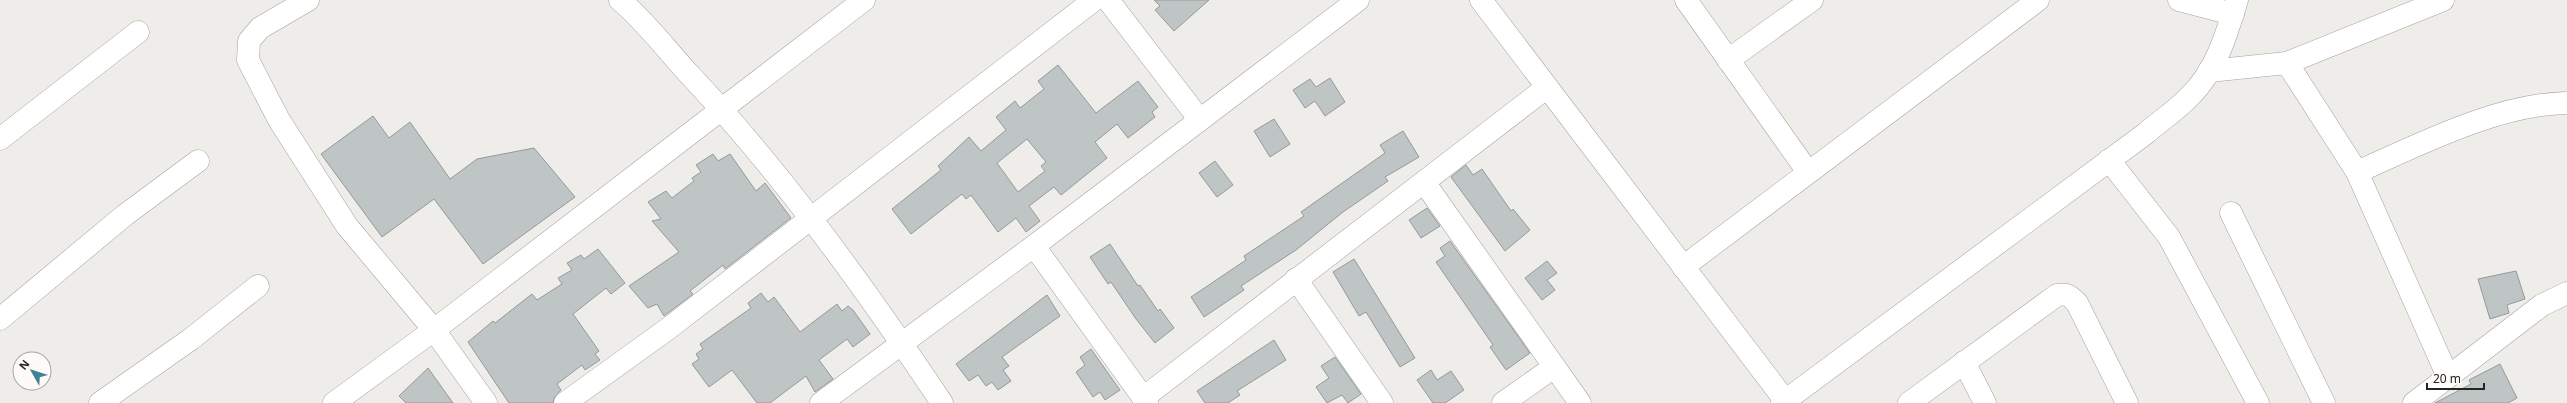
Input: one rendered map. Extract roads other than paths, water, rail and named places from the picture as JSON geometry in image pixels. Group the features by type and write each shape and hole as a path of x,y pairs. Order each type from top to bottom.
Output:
{"street":[{"path":"308,0 260,28 249,42 248,60 279,120 347,226 434,330 486,403"},
{"path":"620,0 722,109 811,219 902,343 942,403"},
{"path":"334,403 434,330 864,0"},
{"path":"565,403 669,328 1094,0"},
{"path":"1108,0 1200,120"},
{"path":"821,403 1034,246 1358,0"},
{"path":"1481,0 1546,88 1785,402 2109,160 2191,96 2209,71 2222,45 2235,7 2179,0"},
{"path":"1686,0 1808,172"},
{"path":"1728,60 1812,0"},
{"path":"1683,267 2038,0"},
{"path":"2209,71 2287,63 2443,0"},
{"path":"0,139 138,32"},
{"path":"2287,63 2357,172 2448,377"},
{"path":"1034,246 1145,400 1296,279 1546,88"},
{"path":"2357,172 2454,130 2535,104 2567,103"},
{"path":"2109,160 2169,237 2258,403"},
{"path":"0,318 125,215 198,161"},
{"path":"1424,182 1580,403"},
{"path":"2231,212 2324,403"},
{"path":"1296,279 1382,403"},
{"path":"100,403 191,339 258,286"},
{"path":"1909,403 2057,295 2064,293 2070,296 2076,303 2127,403"},
{"path":"2414,403 2542,305 2567,293"},
{"path":"1964,362 1985,403"},
{"path":"1503,403 1554,367"}]}
